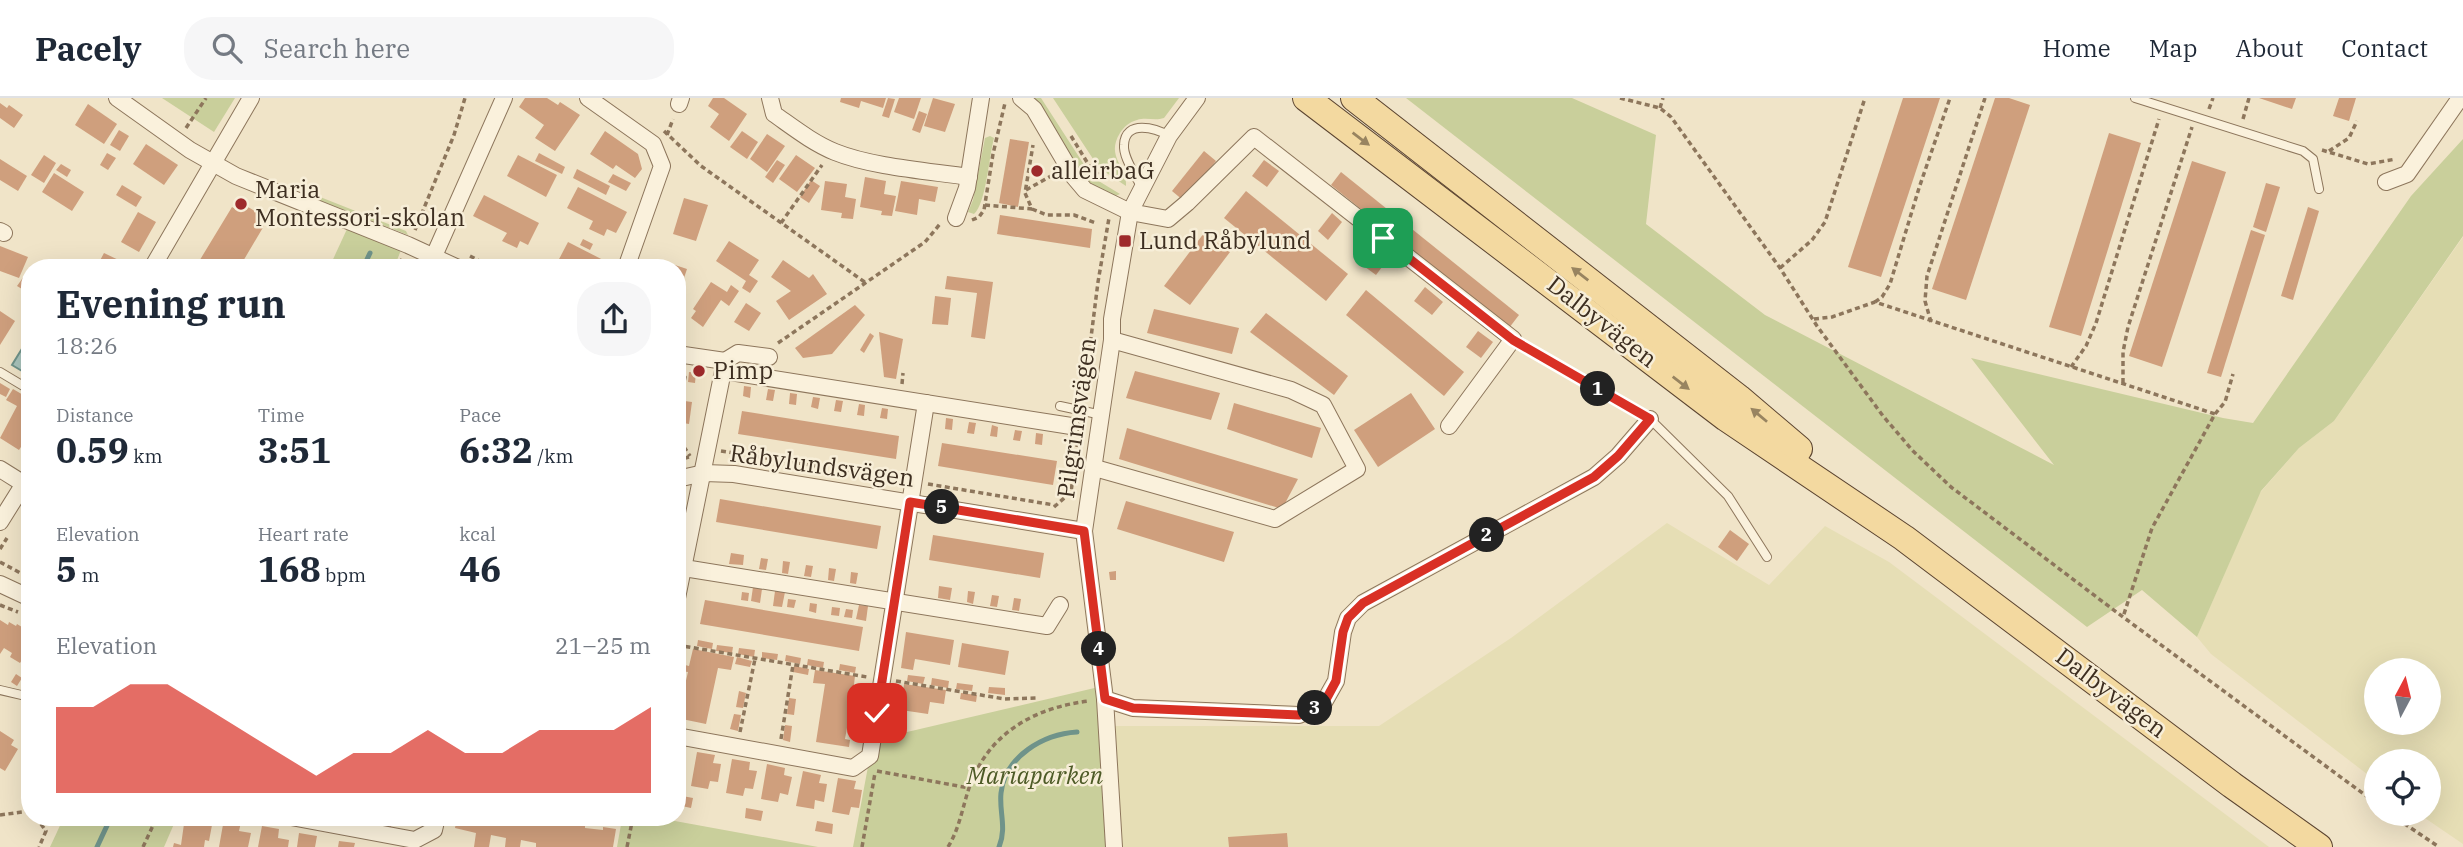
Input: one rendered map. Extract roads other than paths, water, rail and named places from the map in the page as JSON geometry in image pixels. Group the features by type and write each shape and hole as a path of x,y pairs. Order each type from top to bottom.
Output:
{"main road":[{"name":"Dalbyvägen","path":"1306,98 1726,418 1905,538"},
{"name":"Dalbyvägen","path":"1354,98 1739,398 1905,538 2232,785 2319,847"}],"street":[{"path":"117,98 214,165 236,176 440,259"},
{"path":"157,259 251,98"},
{"path":"434,256 504,98"},
{"path":"588,98 653,144 662,166 629,259"},
{"path":"770,98 774,114 832,151 894,166 969,177"},
{"path":"956,218 965,197 981,98"},
{"path":"1021,98 1034,108 1074,177 1085,190 1111,205 1136,200 1168,219 1254,137 1513,340 1449,426"},
{"name":"Pilgrimsvägen","path":"1114,847 1105,699 1084,531 1112,340 1112,319 1136,200 1169,136 1197,98"},
{"path":"2386,182 2407,174 2460,98"},
{"path":"1095,468 1275,519 1357,468 1323,405 1291,390 1112,340"},
{"path":"686,554 725,366 738,353 769,358"},
{"path":"686,356 725,366 926,403 1071,426"},
{"path":"686,738 853,768 869,766 926,403"},
{"path":"1105,699 1133,708 1299,715 1323,705 1336,681 1343,632 1348,618 1363,603 1594,477 1618,456 1650,419"},
{"path":"0,469 21,477"},
{"name":"Råbylundsvägen","path":"686,477 704,473 734,474 1084,531"},
{"path":"0,522 21,489"},
{"path":"686,578 894,602 1047,626 1060,605"},
{"path":"0,584 21,594"},
{"path":"340,826 415,840 433,830 435,826"}],"lane":[{"path":"2135,98 2303,151 2313,159 2319,189"},
{"path":"1136,200 1125,139 1131,132 1144,127 1157,129 1169,136"},
{"path":"1513,340 1650,419 1728,495 1768,557"},
{"path":"0,372 21,385"},
{"path":"1060,407 1102,415"},
{"path":"0,690 21,695"}],"water":[{"path":"21,350 21,370 12,365"}],"waterway":[{"path":"367,259 370,253"},
{"path":"999,847 1003,827 1001,793 1010,768 1028,749 1040,742 1077,732"},
{"path":"97,847 107,826"}],"place":[{"name":"alleirbaG","path":"1037,171"},
{"name":"Maria Montessori-skolan","path":"241,204"},
{"name":"Lund Råbylund","path":"1125,241"},
{"name":"Pimp","path":"699,371"}],"park label":[{"name":"Mariaparken","path":"1035,776"}]}
